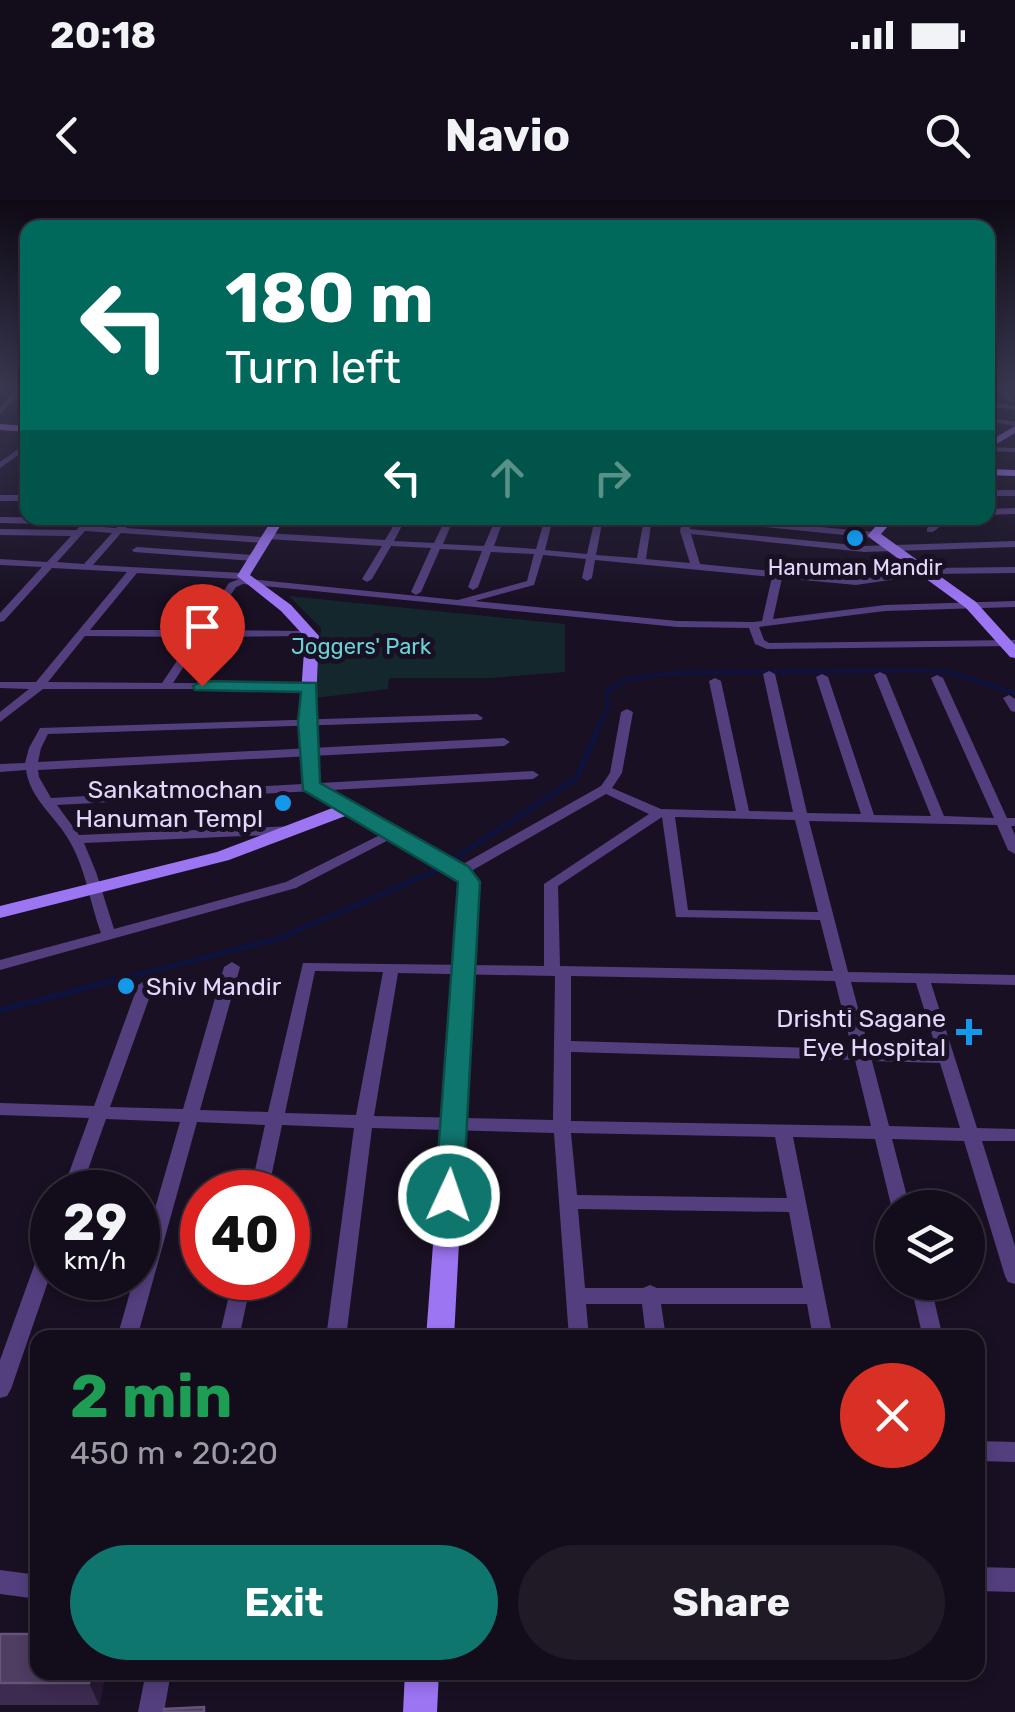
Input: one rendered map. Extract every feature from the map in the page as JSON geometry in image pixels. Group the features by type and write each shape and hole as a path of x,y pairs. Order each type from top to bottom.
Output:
{"street":[{"path":"0,619 85,525"},
{"path":"0,532 85,525 118,531 540,552 861,582 930,571 1015,570"},
{"path":"86,566 124,525"},
{"path":"165,686 232,585 244,579 274,525"},
{"path":"368,579 398,525"},
{"path":"416,592 446,525"},
{"path":"473,587 497,525"},
{"path":"456,606 461,600 531,584 547,525"},
{"path":"587,578 588,556 597,525"},
{"path":"641,560 647,525"},
{"path":"686,525 695,565"},
{"path":"802,525 874,535 930,571 971,604 1015,654"},
{"path":"828,530 830,525"},
{"path":"874,535 883,525"},
{"path":"930,530 937,525"},
{"path":"685,532 893,548 1015,544"},
{"path":"137,550 253,558"},
{"path":"0,562 244,579 593,619 753,625 884,608 1015,604"},
{"path":"0,718 38,687 134,570"},
{"path":"767,623 778,574"},
{"path":"244,579 286,608 310,634 306,722 310,786"},
{"path":"753,625 759,642 767,646 1008,643"},
{"path":"81,633 310,634"},
{"path":"769,674 801,817 898,1190"},
{"path":"880,675 939,820"},
{"path":"822,678 869,818"},
{"path":"937,678 1008,822 1015,850"},
{"path":"715,681 744,816"},
{"path":"0,684 310,687"},
{"path":"451,865 604,789 616,773 627,712"},
{"path":"108,933 76,839 34,785 31,765 41,734 49,729 477,718"},
{"path":"0,768 504,742"},
{"path":"44,802 533,775"},
{"path":"310,786 451,865 469,882 440,1330"},
{"path":"604,789 664,813 1008,822"},
{"path":"0,912 223,856 302,830 352,807"},
{"path":"664,813 680,914 827,916"},
{"path":"577,1330 562,1127 563,1046 550,884 664,813"},
{"path":"76,839 302,830"},
{"path":"0,965 291,885 396,832"},
{"path":"264,1170 308,966 1015,980"},
{"path":"129,1330 232,967"},
{"path":"337,1330 364,1121 391,968"},
{"path":"922,978 967,1134 1015,1276"},
{"path":"79,1170 146,984"},
{"path":"563,1046 945,1057"},
{"path":"0,1128 4,1109 188,1112 453,1126 1015,1134"},
{"path":"783,1131 821,1330"},
{"path":"568,1202 797,1205"},
{"path":"650,1293 655,1330"},
{"path":"574,1296 815,1296"},
{"path":"0,1390 32,1300"},
{"path":"231,1330 237,1300"},
{"path":"924,1300 931,1330"},
{"path":"985,1451 1015,1452"},
{"path":"985,1579 1015,1580"},
{"path":"0,1582 30,1586"},
{"path":"151,1712 157,1680"},
{"path":"420,1712 422,1680"}],"green space":[{"name":"Joggers' Park","path":"289,596 565,624 565,672 491,678 389,678 388,689 315,698 321,628"}],"building":[{"path":"0,1634 30,1634 30,1680 90,1680 89,1683 0,1683"},
{"path":"204,1707 204,1712 164,1712 164,1709"}],"waterway":[{"path":"598,729 608,705 607,691 628,679 674,673 950,672 1015,693"},
{"path":"126,978 280,938 435,871 577,778 599,727"},
{"path":"0,1010 135,975"}],"place":[{"name":"Hanuman Mandir","path":"855,538"},
{"name":"Sankatmochan Hanuman Templ","path":"283,803"},
{"name":"Shiv Mandir","path":"126,986"},
{"name":"Drishti Sagane Eye Hospital","path":"969,1032"}],"route":[{"path":"202,686 310,687 306,722 310,786 461,871 469,882 449,1196"}]}
